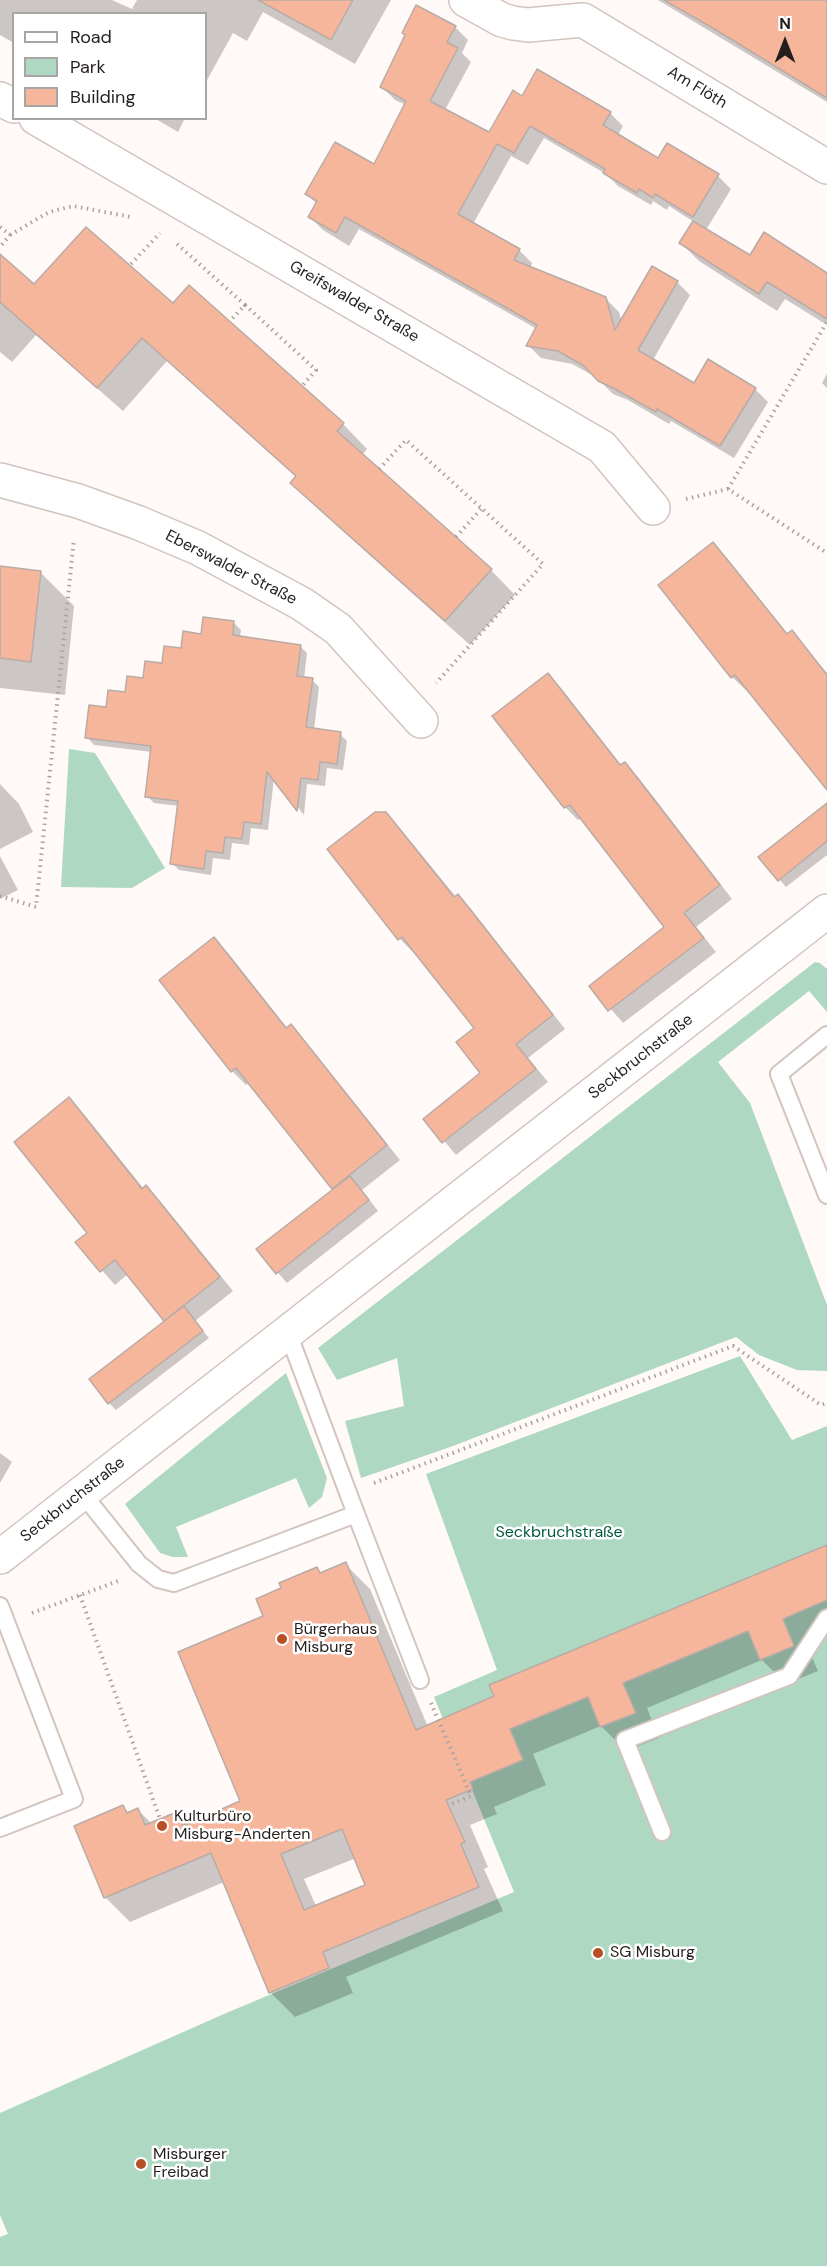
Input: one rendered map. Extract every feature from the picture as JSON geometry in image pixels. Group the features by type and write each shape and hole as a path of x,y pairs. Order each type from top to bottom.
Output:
{"street":[{"name":"Am Flöth","path":"466,0 502,20 513,23 528,25 563,11 583,20 827,167"},
{"name":"Greifswalder Straße","path":"39,120 602,447 653,508"},
{"name":"Eberswalder Straße","path":"0,480 78,501 139,522 198,548 302,604 338,629 416,716"},
{"name":"Seckbruchstraße","path":"0,1557 827,911"}],"lane":[{"path":"827,1035 779,1074 827,1195"},
{"path":"288,1333 420,1680"},
{"path":"82,1493 139,1564 158,1579 174,1583 356,1514"},
{"path":"0,1606 74,1799 0,1828"},
{"path":"662,1832 625,1740 789,1676 827,1618"}],"path":[{"path":"0,247 10,235 49,212 72,207 130,217 141,222"},
{"path":"151,226 162,231 316,370 302,386"},
{"path":"0,227 10,235"},
{"path":"131,264 162,231"},
{"path":"230,321 245,305"},
{"path":"728,489 827,321"},
{"path":"379,469 406,440 543,564 416,716"},
{"path":"716,490 728,489 827,553"},
{"path":"0,896 36,907 78,501"},
{"path":"456,537 482,508"},
{"path":"349,1493 733,1346 821,1405 827,1403"},
{"path":"6,1622 147,1570"},
{"path":"80,1595 160,1819"},
{"path":"420,1680 471,1796 448,1805"}],"green space":[{"path":"69,749 95,753 165,868 132,888 61,887"},
{"path":"815,962 827,969 827,1012 809,991 718,1062 750,1103 827,1305 827,1371 797,1370 759,1355 736,1337 453,1446 361,1478 345,1421 404,1406 397,1358 337,1380 318,1348"},
{"name":"SG Misburg","path":"740,1356 792,1440 827,1426 827,2266 0,2266 0,2237 8,2234 0,2215 0,2113 224,2014 514,1892 434,1697 497,1670 426,1474"},
{"path":"286,1373 327,1478 322,1497 309,1508 296,1478 176,1527 188,1557 173,1557 160,1553 125,1504"}],"building":[{"path":"258,0 353,0 331,40"},
{"path":"664,0 827,0 827,98 711,27"},
{"path":"416,5 456,26 447,42 458,48 430,101 489,132 513,90 522,96 537,69 611,112 603,125 658,158 667,143 719,174 693,217 655,194 653,198 639,189 637,193 603,173 605,169 530,126 514,153 497,144 458,214 520,249 514,260 606,297 615,330 652,266 678,281 638,350 694,383 708,359 756,388 720,446 657,409 656,412 598,381 584,366 558,351 526,346 537,325 345,217 336,233 308,217 317,201 305,194 335,142 374,164 406,101 380,87 405,35 402,33"},
{"path":"693,221 750,255 764,232 827,273 827,319 767,282 759,294 679,243"},
{"path":"86,227 173,303 189,285 344,423 337,431 492,569 445,621 290,483 296,476 142,338 97,388 0,302 0,254 34,284"},
{"path":"713,542 787,634 792,630 827,675 827,790 735,675 731,678 658,585"},
{"path":"0,566 41,571 31,662 0,658"},
{"path":"203,617 234,621 233,635 301,645 297,676 313,678 306,727 341,732 337,764 320,762 318,780 301,778 297,811 267,772 261,824 244,822 242,839 225,837 223,853 206,851 204,869 170,864 178,801 145,797 151,746 85,738 89,705 106,707 108,690 125,692 127,676 143,678 145,661 162,663 164,646 181,648 183,631 201,634"},
{"path":"548,673 620,765 625,762 720,885 684,913 704,938 608,1011 589,986 664,927 570,805 564,808 492,716"},
{"path":"827,803 827,841 778,881 758,857"},
{"path":"375,812 386,812 454,897 458,894 553,1015 516,1044 536,1069 442,1143 423,1119 480,1073 456,1042 474,1028 402,937 398,940 327,849"},
{"path":"214,937 286,1028 291,1024 387,1145 332,1189 236,1068 231,1072 159,980"},
{"path":"69,1097 142,1189 146,1185 220,1277 164,1321 115,1260 100,1272 75,1242 87,1233 14,1142"},
{"path":"350,1176 369,1200 276,1274 256,1249"},
{"path":"184,1306 203,1331 108,1404 89,1379"},
{"path":"827,1545 827,1600 783,1619 794,1646 760,1660 748,1631 623,1683 636,1713 600,1727 588,1697 510,1729 523,1760 470,1782 473,1789 446,1800 465,1842 461,1844 479,1887 323,1952 329,1968 269,1993 211,1853 104,1898 74,1826 123,1805 127,1813 138,1808 145,1825 177,1812 183,1826 240,1801 178,1652 263,1616 256,1599 281,1588 279,1583 317,1567 320,1573 346,1562 416,1730 494,1696 489,1685","holes":["342,1829 365,1885 304,1910 281,1854"]}],"place":[{"name":"Bürgerhaus Misburg","path":"282,1639"},
{"name":"Kulturbüro Misburg-Anderten","path":"162,1826"},
{"name":"SG Misburg","path":"598,1953"},
{"name":"Misburger Freibad","path":"141,2164"}]}
